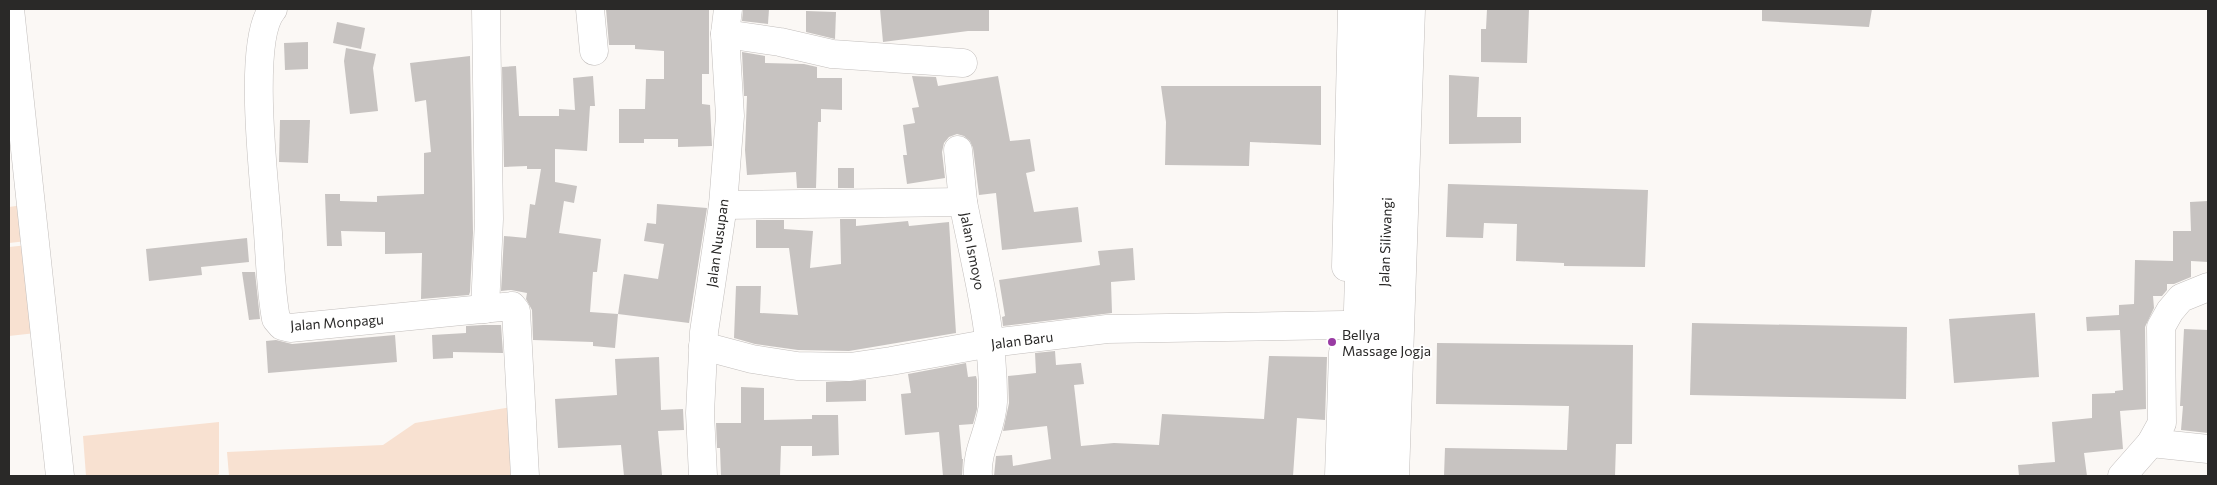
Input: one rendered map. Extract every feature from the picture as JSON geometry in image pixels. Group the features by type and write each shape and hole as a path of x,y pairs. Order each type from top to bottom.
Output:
{"main road":[{"path":"10,9 36,271 60,476"},
{"name":"Jalan Monpagu","path":"273,9 266,24 261,50 259,115 276,319 282,326 290,328 512,306 516,311 525,476"},
{"path":"485,309 489,220 486,9"},
{"path":"590,9 594,51"},
{"path":"1339,476 1352,9"},
{"name":"Jalan Siliwangi","path":"1354,476 1367,9"},
{"name":"Jalan Siliwangi","path":"1378,476 1392,9"},
{"path":"1395,476 1411,9"},
{"path":"726,22 780,42 832,54 963,63"},
{"name":"Jalan Nusupan","path":"703,476 700,413 703,346 724,205 730,116 726,22"},
{"path":"958,150 963,202"},
{"name":"Jalan Ismoyo","path":"724,205 963,202 991,343 993,403 991,423 978,457 978,476"},
{"path":"2122,476 2151,443 2162,423 2161,327 2170,311 2182,298 2208,287"},
{"name":"Jalan Baru","path":"703,346 752,359 797,366 819,367 890,362 991,343 1123,328 1344,326"},
{"path":"2151,443 2208,449"}],"shaded area":[{"path":"23,205 27,241 9,243 9,207"},
{"path":"28,245 36,333 9,336 9,247"},
{"path":"511,407 514,476 229,476 227,452 383,445 415,423"},
{"path":"219,422 219,474 216,476 86,476 83,436"}],"building":[{"path":"606,9 709,9 709,74 702,74 702,104 710,105 712,146 678,147 678,139 644,139 644,143 619,143 619,109 645,109 646,79 664,79 664,51 635,49 635,45 609,45"},
{"path":"743,9 769,9 768,24 742,21"},
{"path":"880,9 989,9 989,31 968,31 883,42"},
{"path":"1487,9 1529,9 1527,63 1481,62 1481,29 1486,29"},
{"path":"1762,9 1872,9 1869,27 1762,21"},
{"path":"806,11 836,12 835,39 806,32"},
{"path":"337,22 365,28 361,49 333,43"},
{"path":"308,42 308,69 285,70 284,43"},
{"path":"346,48 376,54 373,68 378,111 350,114 344,61"},
{"path":"742,52 765,56 765,63 804,64 817,67 817,78 842,78 842,110 821,109 821,122 818,122 816,188 797,188 796,172 747,175 745,150 747,96 744,96"},
{"path":"470,56 473,233 470,292 469,295 421,299 422,253 385,254 385,232 341,231 342,246 327,246 325,194 340,194 340,201 377,202 377,196 424,194 424,153 431,152 426,100 415,102 410,63"},
{"path":"516,66 519,116 559,116 559,109 575,110 573,78 593,76 595,106 590,106 587,151 555,149 555,182 577,186 574,203 564,201 559,233 601,239 597,272 593,272 590,312 618,314 615,348 593,346 593,342 533,340 532,310 526,299 527,293 511,290 501,291 504,236 526,238 530,204 535,205 541,169 527,169 527,166 504,167 502,67"},
{"path":"1449,75 1479,77 1477,117 1521,117 1521,143 1449,144"},
{"path":"912,76 936,77 938,86 998,76 1010,141 1030,139 1035,171 1026,173 1034,212 1078,207 1082,242 1002,250 996,193 979,195 973,148 970,141 964,136 957,134 949,137 944,143 942,152 945,178 907,184 903,155 907,155 903,125 915,123 912,108 919,107"},
{"path":"1161,86 1321,86 1321,145 1250,142 1249,166 1165,165 1166,122"},
{"path":"280,120 310,120 308,163 279,162"},
{"path":"838,168 854,168 854,188 838,188"},
{"path":"1448,184 1648,190 1645,267 1564,266 1564,263 1516,261 1517,224 1484,223 1483,238 1446,237"},
{"path":"2208,201 2208,262 2191,261 2191,277 2174,284 2167,284 2167,290 2162,296 2153,296 2154,308 2145,327 2146,409 2120,411 2123,449 2084,453 2087,476 2019,476 2018,465 2055,462 2052,422 2092,418 2092,394 2115,393 2115,391 2123,390 2120,330 2087,331 2086,317 2119,315 2119,305 2134,304 2135,260 2173,261 2173,231 2191,231 2190,202"},
{"path":"657,204 707,208 689,323 618,314 624,274 658,279 664,244 644,241 647,223 656,224"},
{"path":"840,219 856,219 856,226 908,221 909,226 949,222 956,333 849,351 798,350 755,344 734,338 736,286 761,286 760,313 798,315 789,248 756,248 756,220 784,220 784,229 813,231 810,268 841,264"},
{"path":"247,238 249,262 201,267 202,275 149,281 146,249"},
{"path":"1133,248 1135,280 1111,282 1112,313 1003,326 1002,317 1005,316 999,280 1100,265 1098,251"},
{"path":"242,272 255,272 260,319 249,320"},
{"path":"2035,313 2039,377 1954,383 1949,319"},
{"path":"1692,323 1907,327 1906,399 1690,395"},
{"path":"501,325 503,353 453,352 453,358 433,359 432,335 466,333 466,326"},
{"path":"2184,329 2208,330 2208,433 2181,430 2183,406 2180,406"},
{"path":"395,335 397,362 268,373 266,341 276,340 292,344"},
{"path":"1437,343 1633,345 1632,444 1616,444 1615,476 1444,476 1445,448 1567,450 1569,406 1436,404"},
{"path":"1055,351 1056,365 1081,363 1084,384 1074,385 1081,446 1114,443 1159,445 1162,414 1264,419 1269,356 1327,357 1325,420 1297,418 1293,476 994,476 996,456 1012,455 1013,466 1051,459 1047,426 1003,431 1009,403 1008,376 1036,373 1035,353"},
{"path":"659,357 661,410 683,409 684,430 658,431 662,475 624,476 621,445 558,448 555,399 617,395 615,359"},
{"path":"966,363 968,377 976,376 977,380 977,409 973,424 959,425 963,459 962,476 943,476 939,432 905,435 901,394 911,393 908,374"},
{"path":"866,380 866,401 826,402 826,382"},
{"path":"741,387 764,388 764,420 812,419 812,415 838,415 839,455 812,456 812,446 781,446 780,476 721,476 720,448 717,448 716,423 741,423"}],"place":[{"name":"Bellya Massage Jogja","path":"1332,342"}]}
